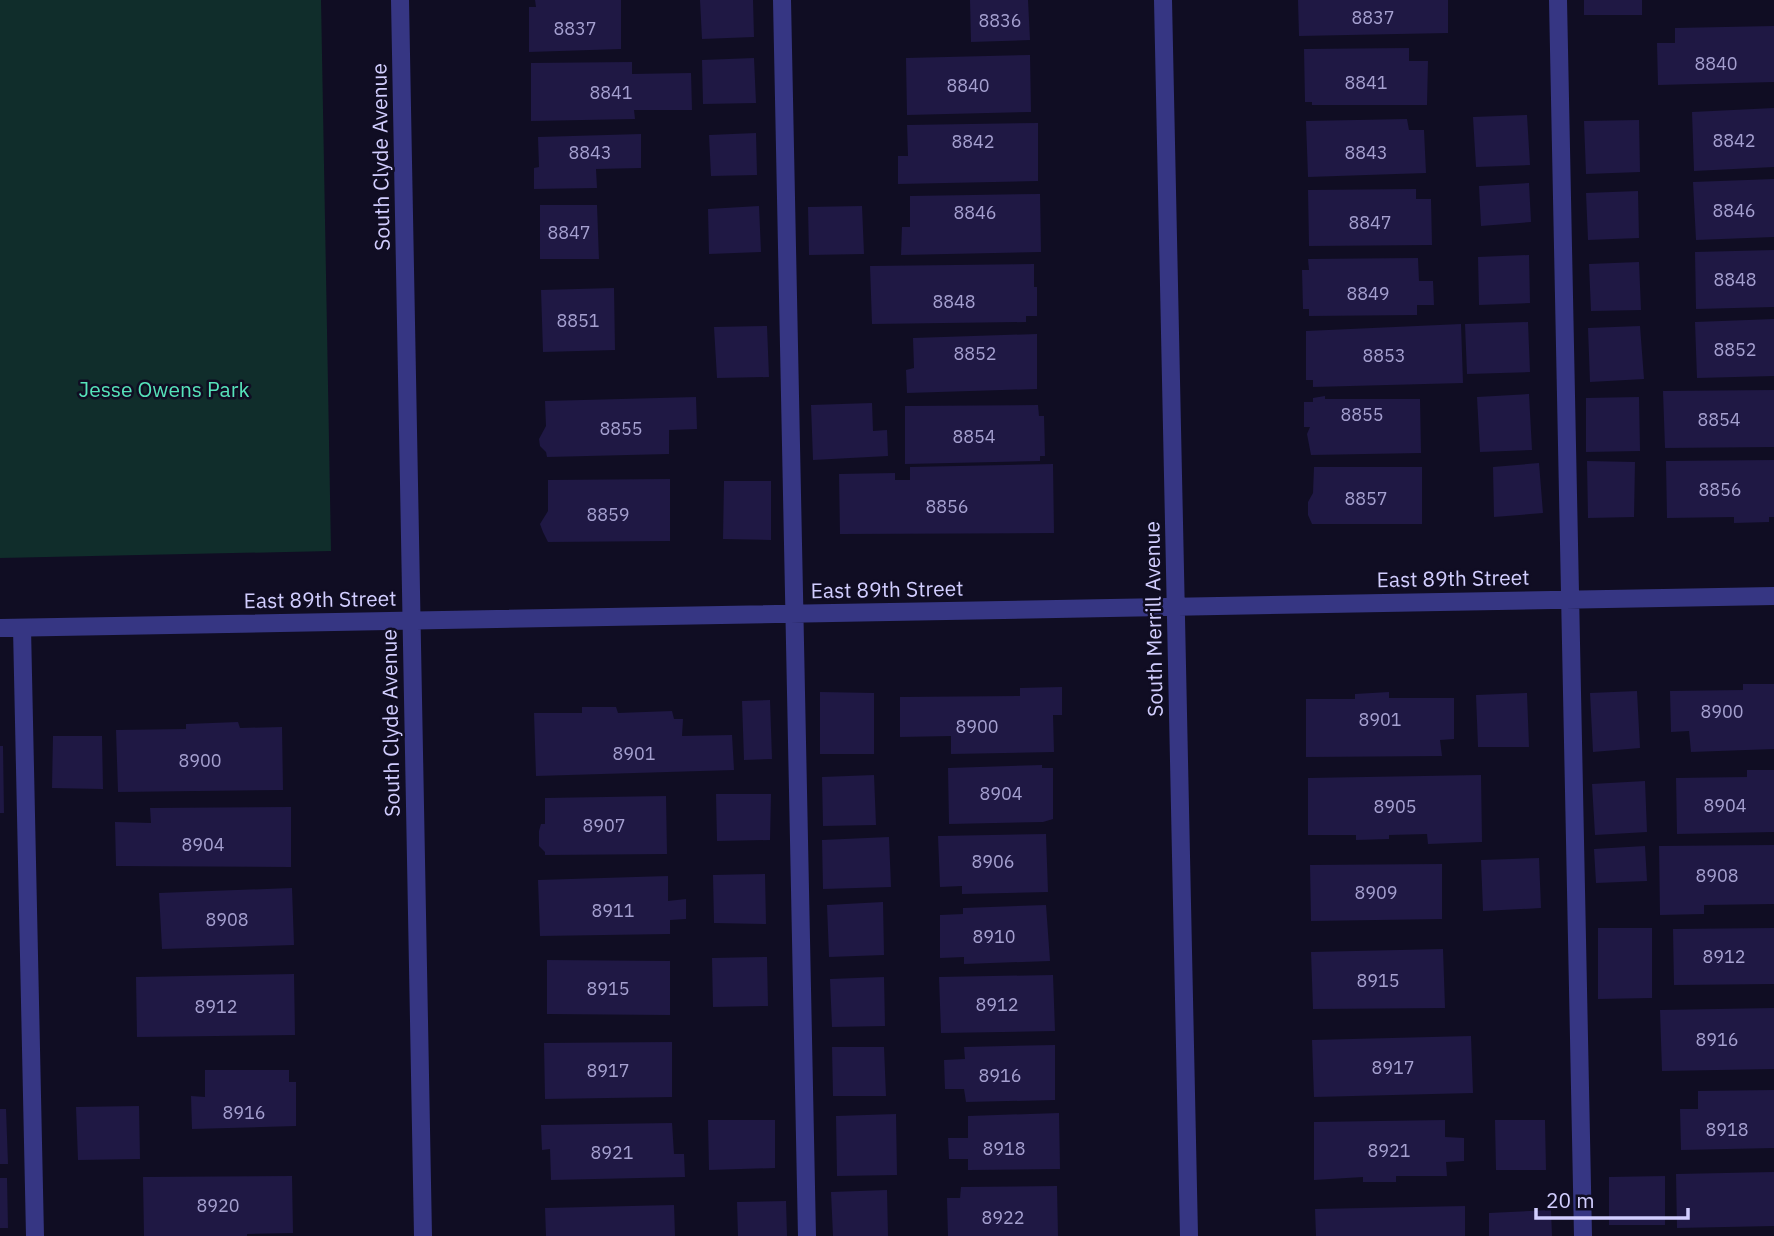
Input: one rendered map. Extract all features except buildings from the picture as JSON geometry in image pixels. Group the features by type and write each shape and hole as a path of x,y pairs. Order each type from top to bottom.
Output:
{"street":[{"name":"South Clyde Avenue","path":"400,0 423,1236"},
{"path":"782,0 807,1236"},
{"name":"South Merrill Avenue","path":"1163,0 1189,1236"},
{"path":"1558,0 1583,1236"},
{"name":"East 89th Street","path":"0,628 1774,596"},
{"path":"22,628 34,1236"}],"green space":[{"name":"Jesse Owens Park","path":"0,0 321,0 331,551 0,558"}]}
